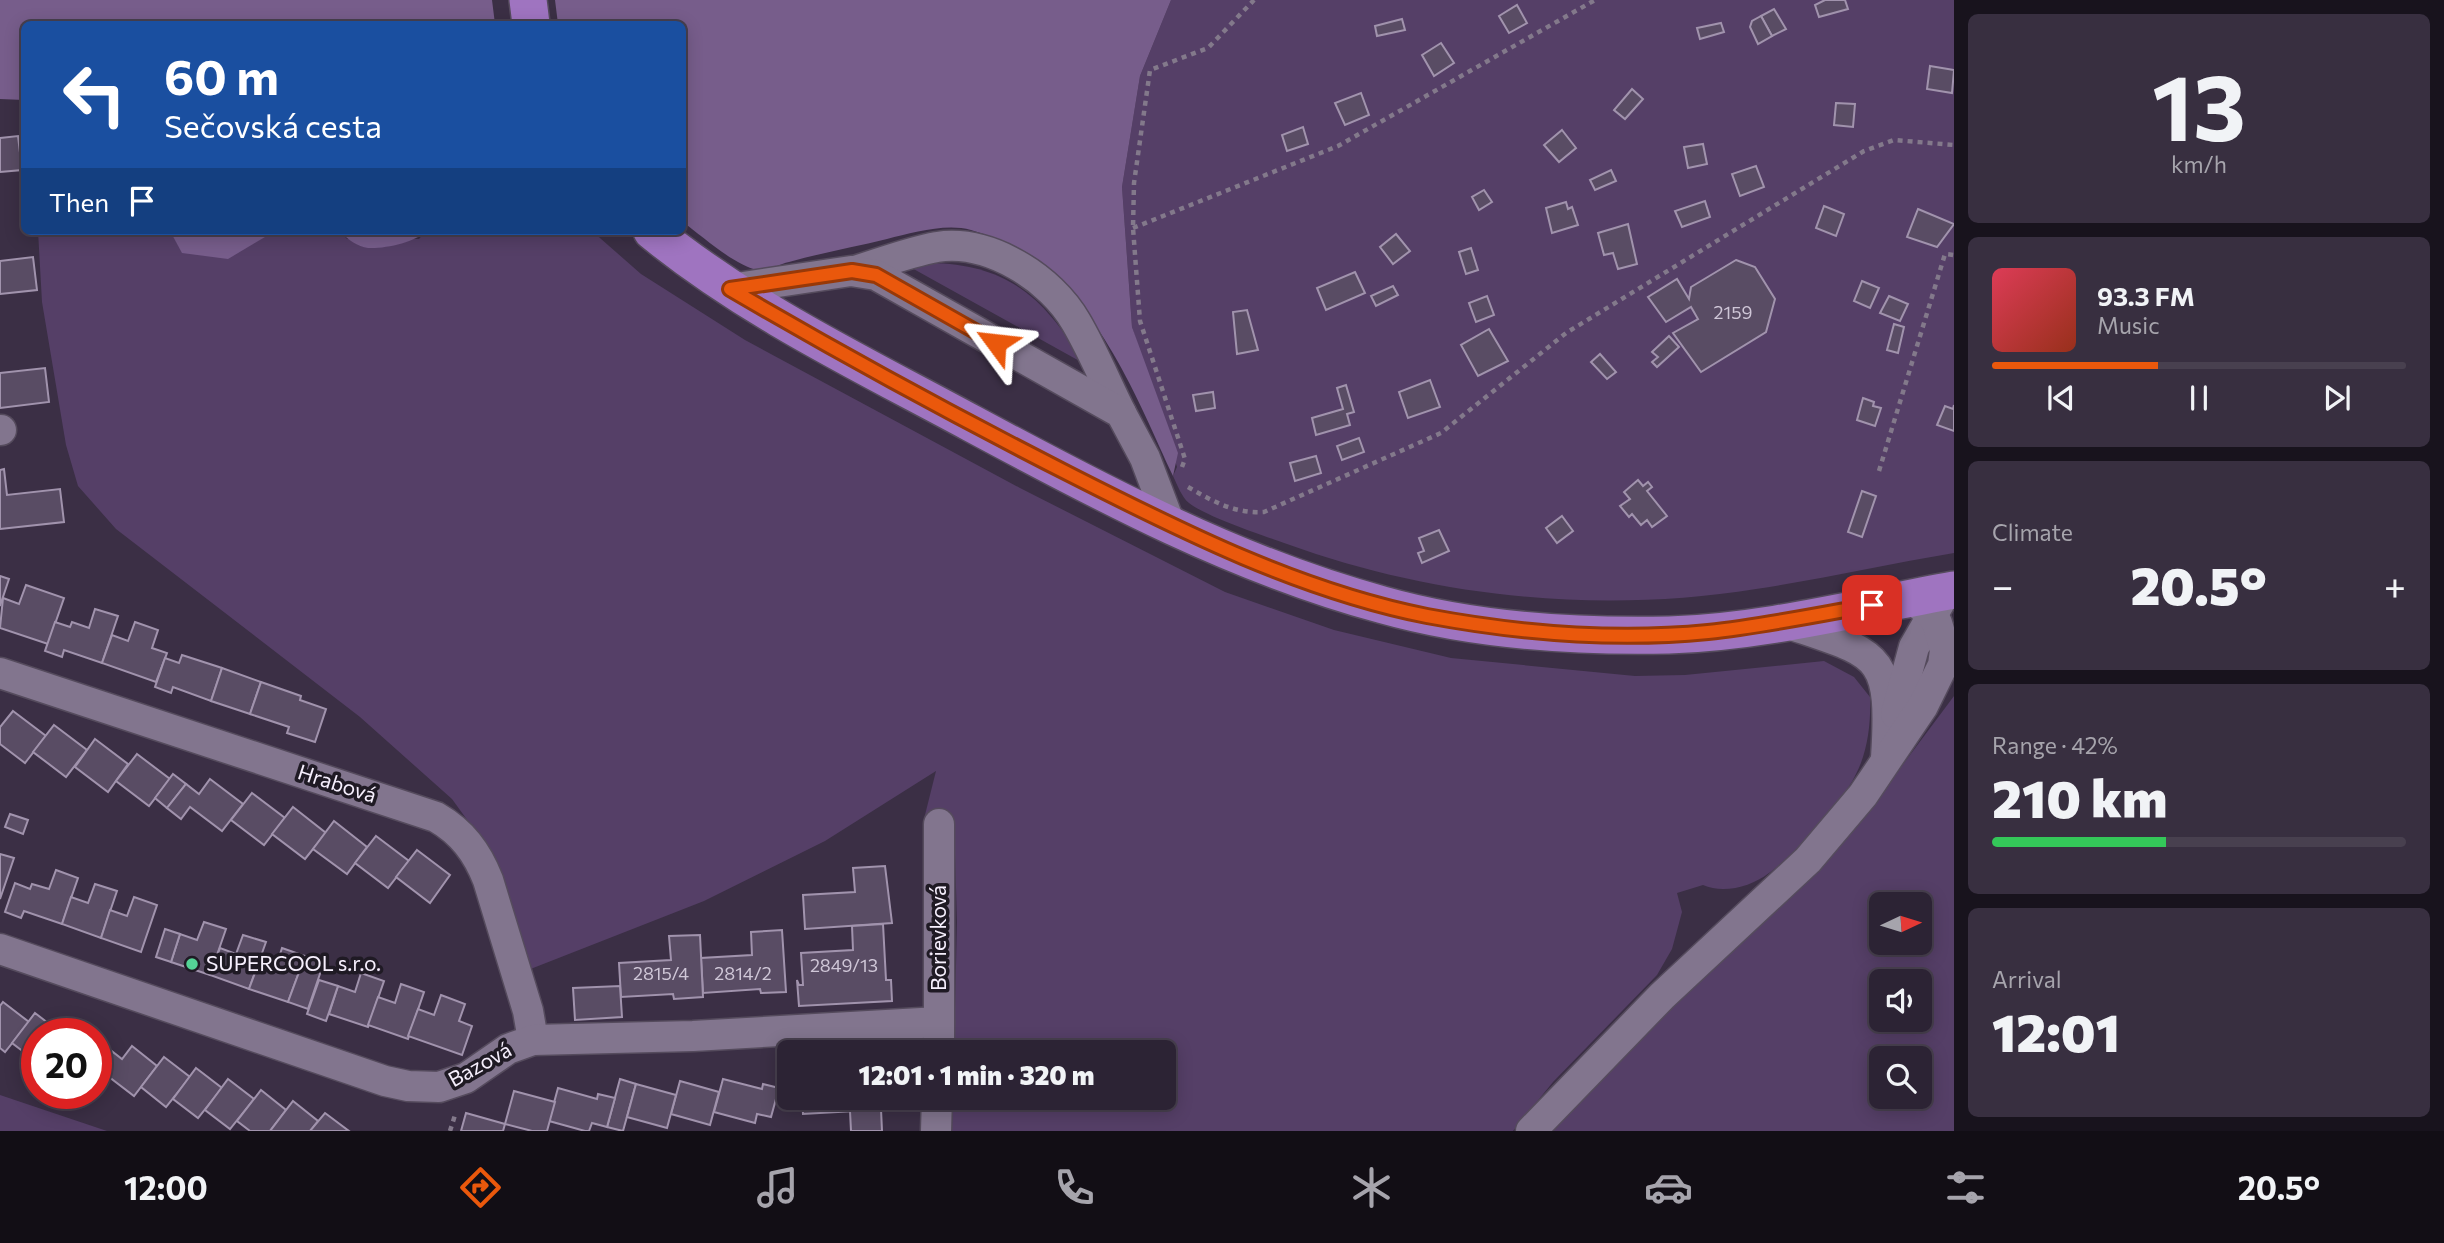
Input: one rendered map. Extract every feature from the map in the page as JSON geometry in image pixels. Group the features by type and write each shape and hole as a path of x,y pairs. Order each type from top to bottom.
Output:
{"main road":[{"path":"528,0 531,21"},
{"path":"657,235 730,289 884,376 1170,524 1240,556 1318,585 1428,616 1540,631 1588,634 1670,635 1783,622 1936,598"}],"street":[{"path":"730,289 852,271 939,247 981,250 1016,264 1050,290 1075,320 1145,457 1170,524"},
{"path":"852,271 876,275 1121,413"},
{"path":"1531,1131 1662,996 1808,860 1857,803 1923,706 1943,665 1943,635 1936,598"},
{"path":"1783,622 1849,645 1875,662 1887,689 1886,759"},
{"name":"Hrabová","path":"0,673 436,817 453,827 480,860 488,880 528,1011 533,1040"},
{"path":"1886,759 1954,678"},
{"name":"Borievková","path":"939,824 939,1037"},
{"name":"Bazová","path":"0,949 408,1086 439,1087 454,1083 508,1049 533,1040 693,1036 939,1037"},
{"path":"936,1131 937,1110"}],"path":[{"path":"1181,470 1185,460 1139,321 1133,228 1135,183 1150,70 1208,48 1254,0"},
{"path":"1133,228 1338,146 1595,0"},
{"path":"1177,481 1215,503 1250,513 1264,512 1441,433 1566,333 1864,151 1894,140 1954,145"},
{"path":"1879,471 1945,254 1954,255"}],"shaded area":[{"path":"0,0 492,0 495,21 21,21 21,100 0,99"},
{"path":"555,0 1171,0 1140,76 1122,187 1132,327 1178,453 1173,476 1139,402 1098,329 1073,296 1044,268 1010,246 961,228 918,232 785,263 770,269 758,270 739,263 686,224 686,21 558,21"},
{"path":"1171,0 1954,0 1954,553 1756,589 1638,600 1578,600 1460,589 1401,577 1287,544 1236,526 1189,503 1173,476 1177,467 1132,327 1122,187 1140,76"},
{"path":"38,235 172,235 183,253 267,235 419,239 422,235 597,235 641,274 745,340 1020,488 1225,592 1334,630 1451,658 1635,676 1685,675 1824,661 1854,677 1870,697 1866,747 1855,776 1828,814 1791,854 1769,873 1737,888 1719,889 1703,885 1677,893 1682,912 1672,949 1657,975 1553,1082 1513,1131 952,1131 953,1110 1176,1110 1176,1040 954,1040 957,922 954,819 924,819 936,771 825,841 704,901 528,970 473,828 452,799 360,717 116,529 78,486 66,445 42,302"},
{"path":"172,235 268,235 228,259 182,253"},
{"path":"344,235 421,235 391,246 375,248 364,247"},
{"path":"930,263 982,270 1022,289 1039,303 1054,321 1083,363 910,267"},
{"path":"1954,696 1954,1131 1550,1131 1593,1082 1854,830"},
{"path":"0,1095 21,1102 21,1109 42,1109 107,1131 0,1131"}],"building":[{"path":"1825,0 1845,0 1848,9 1819,17 1815,5"},
{"path":"1517,5 1527,23 1509,33 1499,16"},
{"path":"1774,9 1786,29 1772,36 1761,16"},
{"path":"1761,16 1772,36 1758,44 1750,27 1752,21"},
{"path":"1402,19 1405,30 1377,36 1375,26"},
{"path":"1721,23 1724,32 1700,39 1697,28"},
{"path":"1441,43 1454,63 1434,76 1422,55"},
{"path":"1930,66 1954,70 1952,93 1927,89"},
{"path":"1632,89 1643,99 1625,119 1614,110"},
{"path":"1361,93 1369,115 1345,125 1335,103"},
{"path":"1836,103 1855,104 1853,127 1834,125"},
{"path":"1303,127 1308,144 1287,151 1282,135"},
{"path":"1562,130 1576,148 1559,162 1544,145"},
{"path":"18,136 21,170 0,172 0,138"},
{"path":"1703,144 1707,164 1688,168 1684,147"},
{"path":"1756,166 1764,187 1740,196 1732,174"},
{"path":"1611,170 1616,181 1595,190 1590,180"},
{"path":"1484,190 1492,202 1479,210 1472,197"},
{"path":"1705,201 1710,217 1682,227 1675,211"},
{"path":"1566,202 1568,209 1572,207 1578,225 1552,233 1546,208"},
{"path":"1824,206 1844,214 1836,236 1816,228"},
{"path":"1918,209 1954,224 1937,247 1907,237"},
{"path":"1628,224 1637,264 1618,269 1613,253 1604,255 1598,233"},
{"path":"1396,234 1410,251 1393,264 1380,247"},
{"path":"1471,248 1478,270 1466,274 1459,252"},
{"path":"33,257 37,290 0,294 0,261"},
{"path":"1736,260 1755,267 1775,299 1766,332 1701,372 1673,333 1698,319 1691,307 1666,322 1648,297 1677,279 1689,299 1691,287"},
{"path":"1355,272 1365,293 1326,310 1317,288"},
{"path":"1862,281 1879,288 1870,308 1854,301"},
{"path":"1393,286 1398,295 1376,306 1371,296"},
{"path":"1487,296 1494,315 1476,322 1469,303"},
{"path":"1889,296 1908,304 1900,321 1880,313"},
{"path":"1247,310 1258,350 1237,354 1233,312"},
{"path":"1894,324 1904,327 1898,353 1887,350"},
{"path":"1489,329 1508,361 1478,376 1461,345"},
{"path":"1669,336 1679,347 1657,367 1652,362 1658,357 1652,352"},
{"path":"1600,354 1616,372 1607,379 1591,362"},
{"path":"45,368 49,402 0,408 0,373"},
{"path":"1430,380 1440,407 1408,418 1399,392"},
{"path":"1346,385 1354,412 1347,414 1350,425 1316,435 1312,418 1343,409 1337,388"},
{"path":"1213,392 1215,408 1196,411 1193,395"},
{"path":"1863,398 1874,402 1873,406 1881,408 1875,426 1857,420"},
{"path":"1954,405 1954,431 1937,425 1945,406 1953,409"},
{"path":"1359,438 1364,452 1342,460 1337,446"},
{"path":"1316,456 1321,473 1295,481 1290,463"},
{"path":"4,469 7,495 60,489 64,522 0,529 0,470"},
{"path":"1638,480 1643,486 1648,482 1652,487 1647,491 1667,516 1652,527 1647,520 1641,525 1632,514 1629,517 1620,506 1630,499 1624,492"},
{"path":"1862,491 1876,496 1862,537 1848,532"},
{"path":"1562,516 1573,531 1557,543 1546,528"},
{"path":"1439,530 1449,551 1422,563 1418,553 1424,551 1419,538"},
{"path":"0,576 9,579 0,606"},
{"path":"26,585 64,598 48,644 0,628 3,598 19,604"},
{"path":"95,609 118,616 102,663 64,650 62,657 45,651 55,622 70,627 72,622 89,628"},
{"path":"135,622 158,630 152,648 167,653 156,682 102,663 112,635 128,641"},
{"path":"182,655 222,668 211,701 173,687 171,693 155,687 165,658 179,663"},
{"path":"222,668 261,682 250,714 211,701"},
{"path":"261,682 301,696 300,700 326,709 315,742 287,733 289,727 250,714"},
{"path":"13,711 46,736 25,763 0,744 0,727"},
{"path":"54,725 87,750 66,777 33,752"},
{"path":"95,739 128,764 108,792 75,767"},
{"path":"137,754 170,779 149,806 116,781"},
{"path":"173,774 186,784 167,808 155,798"},
{"path":"210,779 243,804 222,831 190,807 181,819 167,808 186,784 199,794"},
{"path":"252,793 285,818 264,845 231,820"},
{"path":"293,807 326,833 305,859 272,834"},
{"path":"10,814 28,820 23,834 5,827"},
{"path":"334,821 367,847 347,874 313,849"},
{"path":"376,836 409,861 388,888 355,863"},
{"path":"417,850 450,875 430,903 396,877"},
{"path":"0,854 14,858 0,899"},
{"path":"885,866 892,923 805,929 803,895 855,892 853,868"},
{"path":"56,870 78,878 62,924 24,911 21,918 5,912 15,883 30,889 32,884 49,889"},
{"path":"95,884 117,891 101,938 62,924 71,897 88,903"},
{"path":"134,897 157,905 141,952 101,938 110,910 127,916"},
{"path":"204,922 226,929 210,975 171,962 180,934 197,940"},
{"path":"883,924 886,980 891,980 892,1001 799,1006 797,980 799,985 803,985 801,953 853,950 852,926"},
{"path":"165,929 180,934 171,962 156,957"},
{"path":"782,930 786,992 761,993 760,989 703,993 701,958 752,955 751,932"},
{"path":"243,935 266,942 249,989 210,975 220,948 236,954"},
{"path":"700,935 703,997 674,999 673,994 621,997 619,963 671,960 669,936"},
{"path":"282,948 305,956 288,1002 249,989 259,962 276,967"},
{"path":"305,956 324,962 308,1009 288,1002"},
{"path":"361,973 384,981 368,1027 329,1014 338,986 355,992"},
{"path":"319,980 338,986 326,1021 307,1014"},
{"path":"401,984 424,992 408,1039 368,1025 378,997 395,1003"},
{"path":"620,986 622,1017 575,1020 573,988"},
{"path":"441,995 465,1004 459,1021 472,1026 462,1055 408,1036 418,1009 434,1015"},
{"path":"3,1002 24,1018 21,1018 21,1032 5,1052 0,1048 0,1006"},
{"path":"21,1031 21,1050 12,1043"},
{"path":"132,1046 157,1066 134,1096 112,1079 112,1051 122,1059"},
{"path":"164,1057 190,1077 166,1107 141,1087"},
{"path":"196,1068 222,1088 198,1118 173,1099"},
{"path":"228,1079 254,1099 230,1129 205,1110"},
{"path":"620,1079 636,1084 623,1131 607,1127"},
{"path":"723,1079 762,1089 763,1084 777,1088 771,1117 757,1114 755,1123 714,1112"},
{"path":"680,1081 719,1092 710,1125 671,1114"},
{"path":"636,1084 676,1095 667,1128 627,1117"},
{"path":"558,1088 597,1099 598,1094 615,1098 607,1127 592,1123 589,1131 585,1131 549,1121"},
{"path":"261,1090 286,1110 270,1131 250,1131 237,1121"},
{"path":"514,1091 555,1102 547,1131 532,1131 505,1124"},
{"path":"293,1101 318,1121 310,1131 270,1131"},
{"path":"803,1110 873,1110 803,1114"},
{"path":"881,1110 882,1131 851,1131 850,1111"},
{"path":"325,1113 349,1131 310,1131"},
{"path":"466,1113 505,1124 503,1131 461,1131"}],"place":[{"name":"SUPERCOOL s.r.o.","path":"192,964"}],"route":[{"path":"996,343 876,275 852,271 730,289 1014,446 1151,515 1240,556 1318,585 1383,605 1428,616 1540,631 1670,635 1783,622 1872,605"}]}
